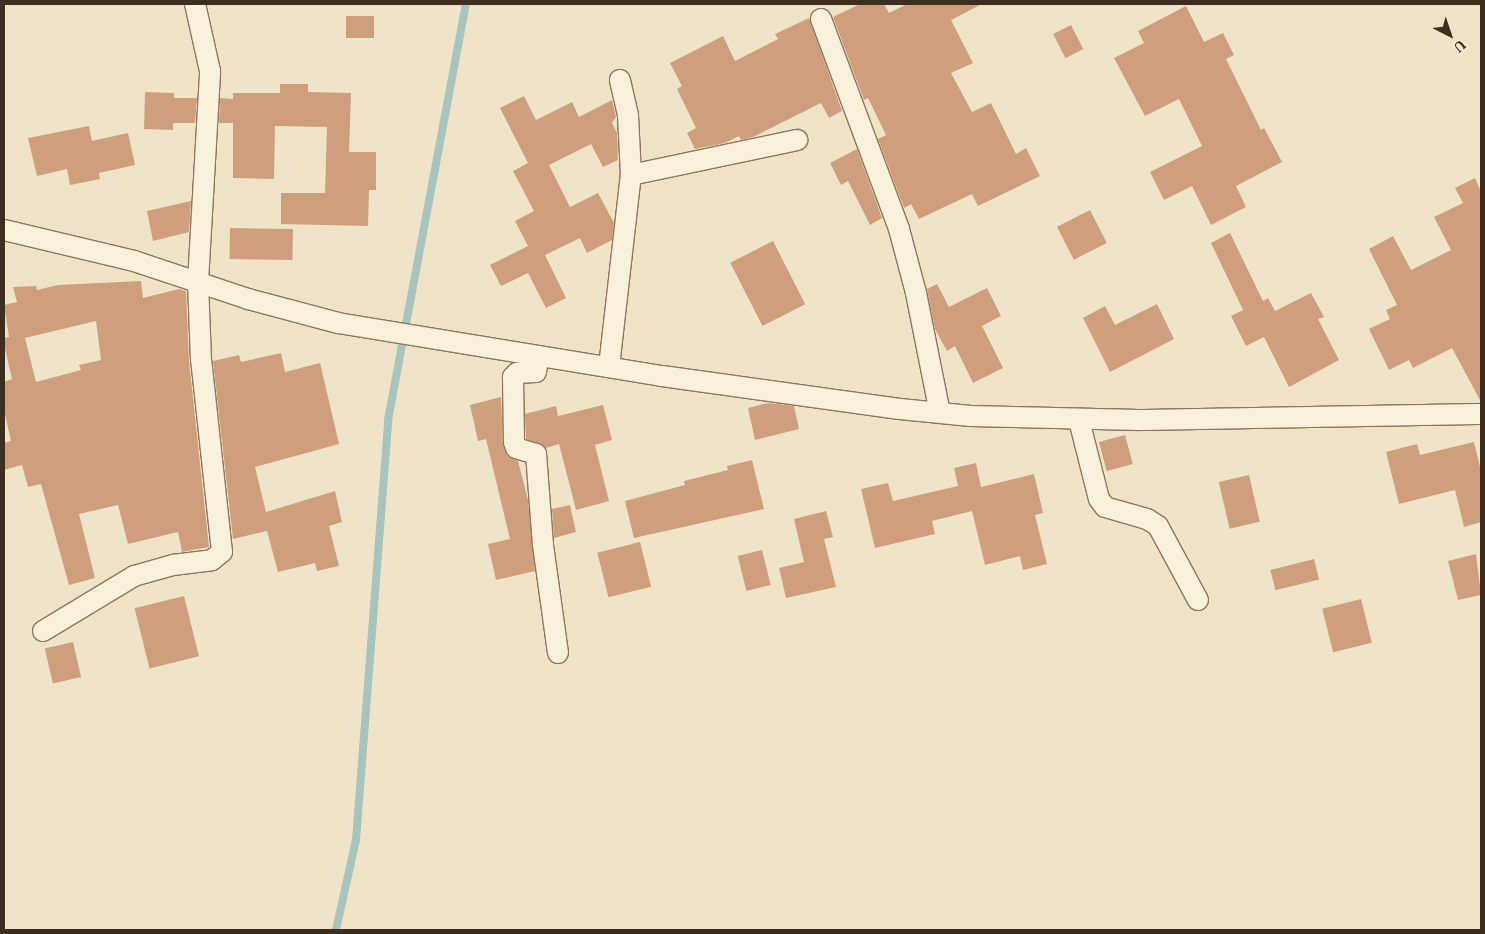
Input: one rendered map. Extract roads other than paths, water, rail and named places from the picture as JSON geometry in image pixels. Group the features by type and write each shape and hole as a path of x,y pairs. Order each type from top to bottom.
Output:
{"street":[{"path":"43,631 134,576 173,565 212,560 222,552 201,360 198,282 211,93 210,71 195,4"},
{"path":"821,19 902,237 916,294 940,413"},
{"path":"610,368 631,175 628,115 620,80"},
{"path":"631,175 797,140"},
{"path":"4,230 106,253 279,308 373,330 610,368 940,413 1079,420 1481,414"},
{"path":"539,356 536,372 517,373 513,377 514,442 516,448 536,454 543,546 558,653"},
{"path":"1079,420 1099,499 1105,507 1147,519 1158,526 1198,600"}],"waterway":[{"path":"336,930 356,840 388,420 466,4"}]}
